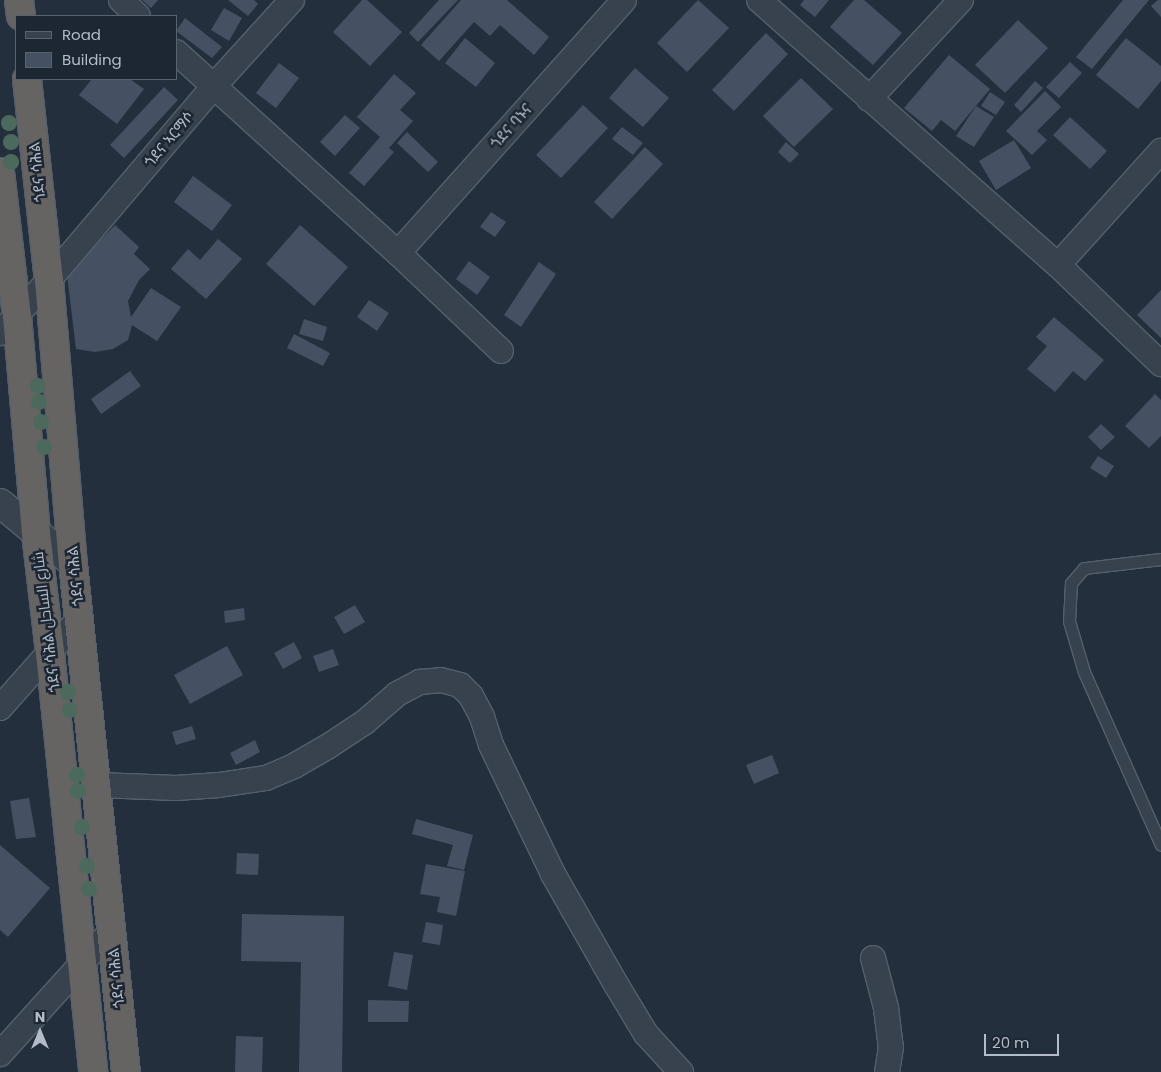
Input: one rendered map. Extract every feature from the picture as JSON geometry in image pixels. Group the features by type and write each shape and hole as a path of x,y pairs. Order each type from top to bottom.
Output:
{"highway":[{"path":"19,0 21,15"},
{"name":"ጎደና ሳሕል","path":"27,80 49,280 73,563 98,785 126,1072"},
{"name":"ጎደና ሳሕል شارع الساحل","path":"0,172 8,324 50,653 93,1072"}],"street":[{"path":"121,0 137,15"},
{"name":"ጎደና ኣርማሶ","path":"8,324 49,280 214,86 292,0"},
{"name":"ጎደና ባኑና","path":"398,253 624,0"},
{"path":"759,0 1058,265 1161,364"},
{"path":"869,99 961,0"},
{"path":"178,54 398,253 501,351"},
{"path":"1058,265 1161,151"},
{"path":"0,503 73,563"},
{"path":"0,708 79,619"},
{"path":"98,785 176,788 266,778 294,766 327,747 365,722 396,694 420,682 441,680 460,685 471,696 498,760 553,874 646,1034 681,1072"},
{"path":"0,1054 111,931"},
{"path":"873,958 886,1008 891,1047 887,1072"}],"lane":[{"path":"1161,559 1084,568 1071,582 1068,621 1084,672 1161,845"}],"building":[{"path":"142,0 158,0 151,8"},
{"path":"228,0 254,0 258,4 248,16"},
{"path":"362,0 367,0 402,32 370,66 333,32"},
{"path":"439,0 458,0 418,42 409,33"},
{"path":"461,0 507,0 549,37 534,55 500,25 490,36 474,22 439,61 421,45"},
{"path":"698,0 729,28 687,72 657,43"},
{"path":"804,0 829,0 815,17 800,5"},
{"path":"854,0 864,0 902,33 873,65 830,27"},
{"path":"1123,0 1149,0 1092,69 1076,57"},
{"path":"1158,0 1161,0 1161,17 1151,6"},
{"path":"224,8 242,18 229,41 211,30"},
{"path":"185,18 222,47 212,58 178,32 178,28"},
{"path":"1018,20 1048,48 1005,93 975,65"},
{"path":"766,33 788,54 734,111 712,90"},
{"path":"465,38 495,63 476,87 445,63"},
{"path":"1126,38 1161,66 1161,81 1138,109 1096,75"},
{"path":"949,55 990,89 955,131 941,120 932,131 904,108"},
{"path":"1070,62 1082,73 1059,98 1046,87"},
{"path":"279,63 299,78 276,108 256,93"},
{"path":"635,68 669,98 643,127 609,98"},
{"path":"394,74 416,93 400,110 413,121 389,148 394,152 364,186 349,173 380,137 357,117"},
{"path":"801,78 833,109 794,147 763,116"},
{"path":"91,80 131,80 144,89 117,124 79,95"},
{"path":"1035,81 1043,88 1021,112 1014,105"},
{"path":"164,87 178,100 124,158 110,145"},
{"path":"1045,91 1061,107 1037,131 1047,140 1032,155 1006,131"},
{"path":"990,92 1005,102 996,115 981,106"},
{"path":"583,105 608,128 561,178 536,155"},
{"path":"976,106 994,117 974,147 956,136"},
{"path":"345,115 360,128 335,156 320,142"},
{"path":"1070,117 1107,151 1090,169 1053,135"},
{"path":"622,127 643,143 633,155 612,139"},
{"path":"407,132 438,162 428,172 397,143"},
{"path":"1014,140 1031,168 996,190 979,161"},
{"path":"786,142 799,154 790,163 778,152"},
{"path":"645,147 663,164 612,219 594,202"},
{"path":"193,176 232,205 212,231 174,202"},
{"path":"491,212 506,222 495,237 480,227"},
{"path":"115,225 139,247 134,254 150,269 139,280 128,301 131,317 151,288 181,307 157,341 132,325 128,340 113,349 95,352 76,349 67,275"},
{"path":"300,225 348,267 314,306 266,264"},
{"path":"218,239 242,259 206,299 171,269 188,249 200,260"},
{"path":"469,261 490,277 477,295 456,279"},
{"path":"539,262 556,274 521,327 504,315"},
{"path":"1161,290 1161,338 1137,315"},
{"path":"369,300 389,313 377,331 357,317"},
{"path":"1054,317 1104,360 1085,381 1073,371 1055,392 1027,369 1047,346 1036,337"},
{"path":"304,319 327,327 323,341 299,334"},
{"path":"294,334 330,353 323,366 287,348"},
{"path":"130,371 141,386 101,414 91,399"},
{"path":"1155,394 1161,400 1161,436 1149,448 1125,426"},
{"path":"1101,424 1115,437 1101,450 1088,437"},
{"path":"1098,456 1114,466 1106,478 1090,468"},
{"path":"355,605 365,622 344,634 334,617"},
{"path":"244,608 245,620 225,623 224,611"},
{"path":"294,642 302,658 283,669 274,653"},
{"path":"227,646 243,675 190,704 174,675"},
{"path":"333,649 339,665 319,672 313,656"},
{"path":"192,726 196,739 176,745 172,732"},
{"path":"255,740 260,752 236,765 230,753"},
{"path":"772,755 779,773 754,784 746,765"},
{"path":"29,798 36,837 16,839 10,801"},
{"path":"416,819 473,835 464,870 447,866 453,845 412,834"},
{"path":"0,845 50,888 8,937 0,930"},
{"path":"237,853 259,854 258,875 236,874"},
{"path":"426,864 465,871 456,916 437,912 440,897 420,894"},
{"path":"242,914 344,916 342,1072 299,1072 301,962 241,961"},
{"path":"426,922 443,925 440,945 422,942"},
{"path":"394,952 413,955 407,990 388,986"},
{"path":"368,1000 409,1001 408,1022 368,1022"},
{"path":"236,1036 263,1037 262,1072 235,1072"}]}
